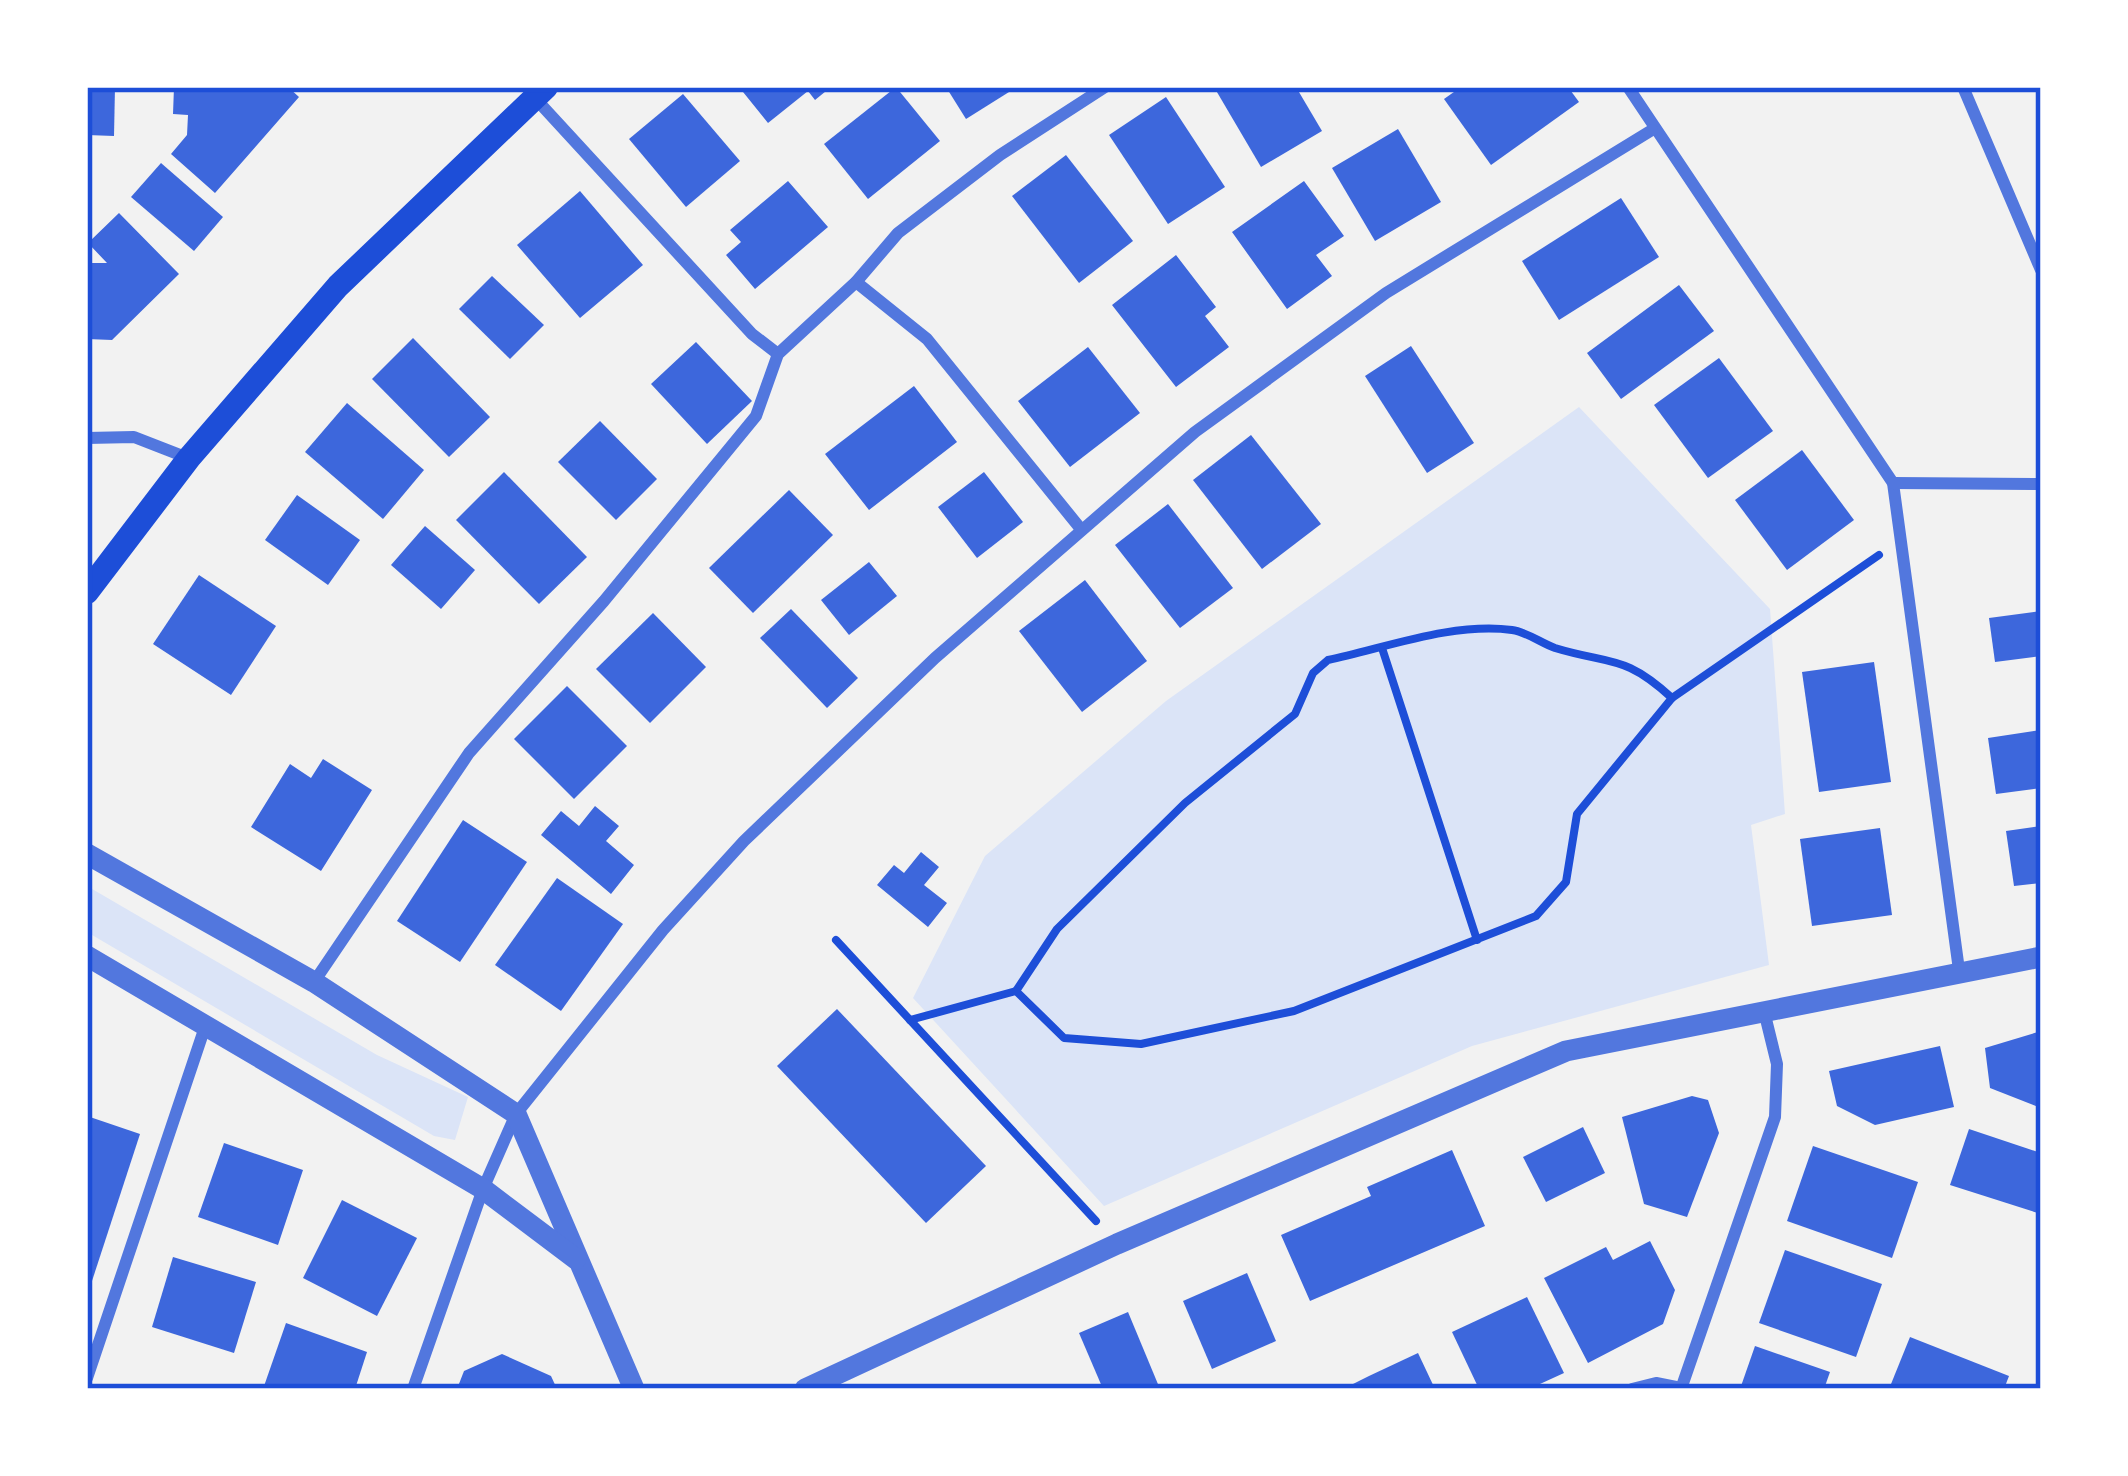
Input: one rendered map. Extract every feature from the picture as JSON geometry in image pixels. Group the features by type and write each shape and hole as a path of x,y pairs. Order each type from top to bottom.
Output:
{"main road":[{"path":"87,592 189,458 338,286 540,92"}],"street":[{"path":"314,982 469,753 604,601 755,416 778,354 856,281 898,233 1000,155 1105,87"},
{"path":"1628,87 1652,130 1893,483 1958,970"},
{"path":"1964,87 2041,270"},
{"path":"540,92 752,334 778,354"},
{"path":"413,1389 483,1189 516,1114 663,930 744,841 1080,528 1195,432 1386,293 1652,130"},
{"path":"856,281 928,340 1080,528"},
{"path":"87,438 134,437 189,458"},
{"path":"1893,483 2041,484"},
{"path":"87,854 314,982 516,1114 634,1389"},
{"path":"87,956 483,1189 579,1262"},
{"path":"805,1389 1117,1244 1566,1051 2041,957"},
{"path":"1632,1389 1656,1383 1681,1389 1775,1117 1777,1064 1764,1011"},
{"path":"87,1378 206,1024"}],"path":[{"path":"1016,991 1064,1038 1141,1044 1294,1011 1536,916 1566,882 1577,814 1672,698 1900,541"},
{"path":"910,1020 1016,991 1057,929 1185,803 1295,714 1312,673 1328,660 1459,632 1514,630 1556,648 1611,657 1643,672 1672,698"},
{"path":"1382,648 1477,940"},
{"path":"836,940 1117,1244"}],"shaded area":[{"path":"1579,407 1770,609 1785,814 1751,825 1769,965 1472,1046 1104,1206 913,998 985,856 1166,701"},
{"path":"87,886 377,1055 468,1097 455,1140 434,1136 87,932"}],"building":[{"path":"87,87 115,87 114,136 87,135"},
{"path":"174,87 288,87 299,97 215,193 171,154 187,135 188,115 173,114"},
{"path":"739,87 831,87 815,100 808,91 768,123"},
{"path":"896,87 940,141 868,199 824,144"},
{"path":"946,87 1017,87 966,119"},
{"path":"1214,87 1296,87 1322,131 1261,167"},
{"path":"1461,87 1568,87 1579,102 1491,165 1444,99"},
{"path":"683,94 740,161 686,207 629,139"},
{"path":"1166,97 1225,187 1168,224 1109,135"},
{"path":"1398,129 1441,202 1375,241 1332,168"},
{"path":"1066,155 1133,241 1079,283 1012,196"},
{"path":"161,163 223,217 194,251 131,197"},
{"path":"788,181 828,227 755,289 726,255 741,242 730,230"},
{"path":"1304,181 1344,236 1316,255 1332,276 1287,309 1232,232"},
{"path":"580,191 643,265 580,318 517,245"},
{"path":"1621,198 1659,257 1559,320 1522,261"},
{"path":"119,213 179,274 112,340 87,339 87,263 107,263 88,243"},
{"path":"1176,255 1216,307 1205,316 1229,347 1176,387 1112,305"},
{"path":"492,276 544,325 510,359 459,309"},
{"path":"1679,285 1714,331 1621,399 1587,353"},
{"path":"413,338 490,417 449,457 372,379"},
{"path":"696,342 752,401 707,444 651,384"},
{"path":"1411,346 1474,443 1427,473 1365,376"},
{"path":"1088,347 1140,413 1070,467 1018,401"},
{"path":"1719,358 1773,431 1708,478 1654,405"},
{"path":"914,386 957,442 869,510 825,454"},
{"path":"347,403 424,470 383,519 305,452"},
{"path":"600,421 657,479 616,520 558,462"},
{"path":"1251,435 1321,524 1262,569 1193,480"},
{"path":"1802,450 1854,520 1787,570 1735,500"},
{"path":"504,472 587,557 539,604 456,520"},
{"path":"984,472 1023,522 977,558 938,507"},
{"path":"789,490 833,535 753,613 709,568"},
{"path":"297,495 360,540 328,585 265,540"},
{"path":"1168,504 1233,588 1180,628 1115,545"},
{"path":"425,526 475,570 441,609 391,565"},
{"path":"869,562 897,596 849,635 821,600"},
{"path":"199,575 276,626 231,695 153,644"},
{"path":"1085,580 1147,661 1082,712 1019,631"},
{"path":"791,609 858,678 827,708 760,638"},
{"path":"2041,611 2041,656 1995,662 1989,618"},
{"path":"653,613 706,667 650,723 596,669"},
{"path":"1874,662 1891,782 1819,792 1802,672"},
{"path":"567,686 627,746 574,799 514,739"},
{"path":"2041,730 2041,788 1996,794 1988,738"},
{"path":"323,759 372,790 321,871 251,827 290,764 311,778"},
{"path":"595,806 619,826 606,841 634,865 611,894 541,835 561,811 579,826"},
{"path":"463,820 527,862 460,962 397,921"},
{"path":"2041,826 2041,883 2014,886 2006,831"},
{"path":"1880,828 1892,915 1812,926 1800,839"},
{"path":"921,852 939,867 924,885 947,903 928,927 877,885 894,865 904,873"},
{"path":"557,878 623,924 561,1011 495,965"},
{"path":"837,1009 986,1166 926,1223 777,1066"},
{"path":"2041,1031 2041,1108 1990,1088 1985,1048"},
{"path":"1940,1046 1954,1107 1875,1125 1837,1106 1829,1071"},
{"path":"1692,1096 1708,1100 1719,1133 1687,1217 1644,1204 1622,1117"},
{"path":"87,1116 140,1134 92,1281 87,1279"},
{"path":"1583,1127 1605,1173 1546,1202 1523,1157"},
{"path":"1969,1129 2041,1153 2041,1214 1950,1185"},
{"path":"224,1143 303,1170 278,1245 198,1217"},
{"path":"1813,1146 1918,1182 1892,1258 1787,1221"},
{"path":"1452,1150 1485,1226 1310,1301 1281,1235 1371,1196 1367,1187"},
{"path":"342,1200 417,1238 377,1316 303,1278"},
{"path":"1650,1241 1675,1290 1663,1324 1588,1363 1544,1278 1606,1247 1613,1260"},
{"path":"1785,1250 1882,1284 1856,1357 1759,1323"},
{"path":"173,1257 256,1282 234,1353 152,1327"},
{"path":"1247,1273 1276,1341 1212,1369 1183,1301"},
{"path":"1527,1297 1564,1373 1529,1389 1479,1389 1452,1332"},
{"path":"1128,1312 1160,1389 1103,1389 1079,1333"},
{"path":"286,1323 367,1352 355,1389 263,1389"},
{"path":"1910,1337 2009,1376 2004,1389 1889,1389"},
{"path":"1755,1346 1830,1372 1824,1389 1740,1389"},
{"path":"1418,1353 1435,1389 1343,1389 1369,1376"},
{"path":"502,1354 551,1376 557,1389 457,1389 464,1371"}]}
